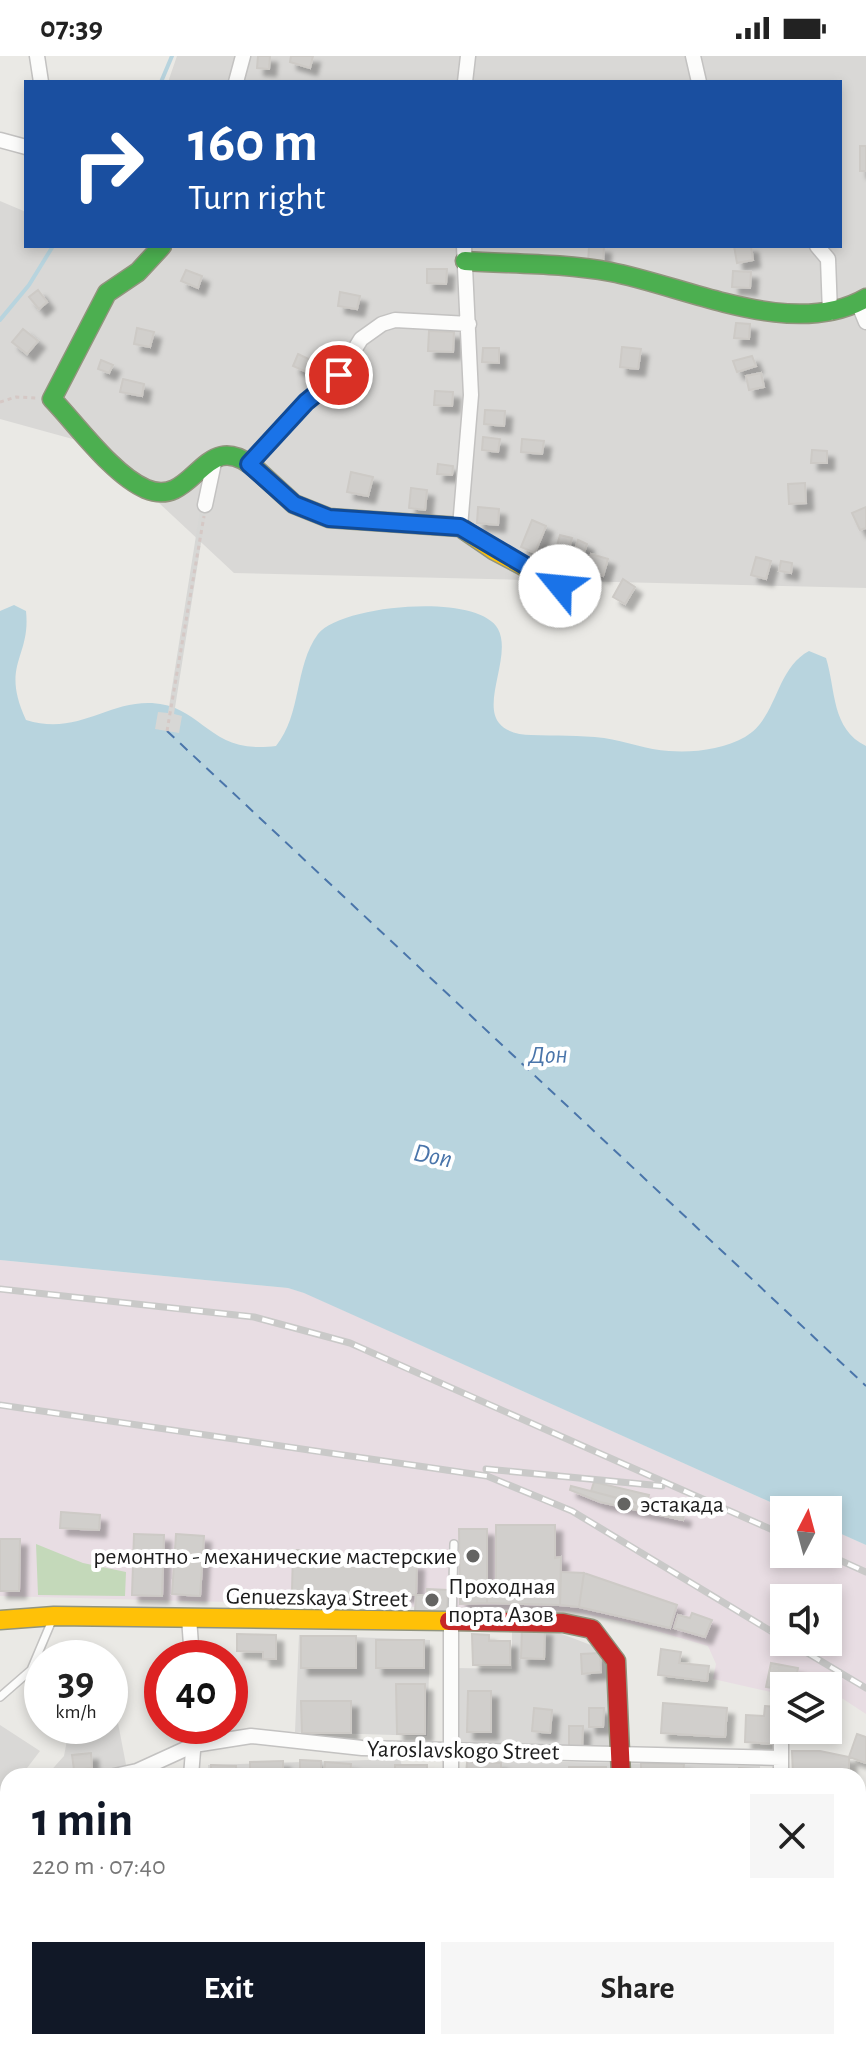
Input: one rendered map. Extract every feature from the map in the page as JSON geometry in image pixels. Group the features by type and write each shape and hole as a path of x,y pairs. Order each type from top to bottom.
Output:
{"street":[{"path":"37,56 41,80"},
{"path":"237,80 243,56"},
{"path":"465,80 468,56"},
{"path":"693,56 699,80"},
{"path":"0,140 24,146"},
{"path":"160,248 138,272 107,293 52,399 120,471 146,489 166,492 190,482 203,462 224,455 243,458 294,504 329,518 460,527 495,551 584,598"},
{"path":"819,248 828,259 830,313"},
{"path":"460,527 471,395 464,253 611,272 775,313 830,313 864,308"},
{"path":"249,464 306,402 339,375 361,339 382,324 395,320 469,324"},
{"path":"205,505 215,458"},
{"name":"Genuezskaya Street","path":"0,1620 54,1616 563,1623 592,1629 616,1661 622,1754"},
{"path":"189,1618 191,1640"},
{"path":"451,1623 451,1768"},
{"name":"Yaroslavskogo Street","path":"144,1768 194,1745 251,1736 362,1748 781,1758"},
{"path":"781,1744 781,1768"},
{"path":"192,1768 194,1745"},
{"path":"621,1768 622,1754"}],"lane":[{"path":"451,1623 454,1544"},
{"path":"0,1697 31,1670 54,1616"}],"path":[{"path":"0,402 16,397 52,399"},
{"path":"167,731 205,505"}],"shaded area":[{"path":"177,56 866,56 866,588 234,573 98,446 0,419 0,201 24,211 24,248 842,248 842,80 169,80"},
{"path":"0,1260 288,1288 305,1293 770,1502 770,1568 842,1568 842,1534 866,1545 866,1714 842,1698 842,1672 770,1672 770,1692 713,1679 716,1664 708,1646 626,1622 568,1611 0,1596"},
{"path":"512,1627 546,1628 604,1650 619,1751 456,1747 456,1668 512,1669"},
{"path":"299,1635 430,1640 427,1736 295,1732"},
{"path":"0,1725 24,1741 24,1744 40,1751 27,1768 0,1768"},
{"path":"66,1744 122,1744 127,1768 53,1768 64,1756"},
{"path":"400,1759 402,1766 407,1768 208,1768 208,1765"},
{"path":"467,1760 760,1766 760,1768 467,1768"}],"green space":[{"path":"36,1544 83,1563 126,1572 125,1596 38,1595"}],"water":[{"name":"Дон","path":"14,605 26,611 16,686 26,720 61,724 120,707 152,703 184,712 221,737 235,744 253,747 276,746 284,733 305,661 318,634 332,624 380,610 438,607 465,610 485,617 498,629 502,652 495,691 495,714 499,723 509,731 527,735 604,738 661,750 708,749 745,737 764,718 789,669 798,659 809,651 826,658 837,708 846,730 866,746 866,1545 842,1534 842,1496 770,1496 770,1502 304,1293 288,1288 0,1260 0,611"}],"pier":[{"path":"201,504 207,505 174,714 182,716 179,733 155,729 158,712 168,713"}],"building":[{"path":"258,56 270,56 269,69 257,68"},
{"path":"291,56 313,56 310,68 290,62"},
{"path":"860,146 866,146 866,171 860,171"},
{"path":"589,248 604,248 603,264 588,263"},
{"path":"734,248 751,248 753,260 737,263"},
{"path":"427,269 447,269 446,284 427,283"},
{"path":"186,270 202,276 198,288 181,281"},
{"path":"733,271 751,272 750,288 732,287"},
{"path":"38,290 47,302 39,309 29,297"},
{"path":"340,292 360,296 357,309 338,306"},
{"path":"736,323 750,324 749,339 734,338"},
{"path":"137,328 154,332 150,347 134,344"},
{"path":"23,329 38,341 27,354 12,342"},
{"path":"429,331 454,332 453,352 428,351"},
{"path":"622,347 641,349 638,369 620,367"},
{"path":"483,348 499,348 499,363 482,362"},
{"path":"298,354 321,365 316,376 293,366"},
{"path":"752,356 756,366 737,372 733,361"},
{"path":"101,360 113,365 109,373 98,369"},
{"path":"761,373 764,387 749,390 746,376"},
{"path":"123,379 144,384 142,396 120,392"},
{"path":"435,391 453,392 452,406 434,405"},
{"path":"485,410 505,411 504,426 484,424"},
{"path":"483,437 500,439 498,452 482,450"},
{"path":"522,439 544,441 542,454 521,452"},
{"path":"812,450 827,451 827,463 811,463"},
{"path":"438,464 453,466 452,475 437,474"},
{"path":"351,472 373,477 368,496 347,492"},
{"path":"805,483 806,503 789,504 788,484"},
{"path":"411,488 427,490 425,510 409,508"},
{"path":"478,507 499,509 498,525 477,523"},
{"path":"866,507 866,528 860,530 852,513"},
{"path":"532,520 546,526 535,553 521,547"},
{"path":"560,535 572,538 566,559 554,556"},
{"path":"578,540 587,544 580,565 571,562"},
{"path":"591,554 608,559 603,576 586,571"},
{"path":"756,557 771,561 766,579 751,575"},
{"path":"781,561 792,563 791,573 779,571"},
{"path":"623,579 635,587 625,604 613,597"},
{"path":"594,1482 649,1495 646,1506 591,1491"},
{"name":"эстакада","path":"571,1486 684,1515 683,1520 600,1502 570,1490"},
{"path":"61,1512 100,1515 99,1530 60,1528"},
{"path":"496,1525 555,1525 555,1558 561,1557 560,1605 487,1603 487,1583 496,1583"},
{"name":"ремонтно - механические мастерские","path":"459,1529 487,1529 487,1603 460,1604"},
{"path":"134,1534 164,1535 162,1596 132,1595"},
{"path":"176,1534 204,1536 200,1596 172,1594"},
{"path":"0,1539 20,1539 19,1591 0,1591"},
{"path":"293,1550 336,1551 336,1562 417,1563 416,1595 292,1592"},
{"path":"561,1572 584,1573 579,1607 560,1605"},
{"path":"584,1573 677,1605 670,1628 579,1607"},
{"path":"427,1589 448,1590 447,1613 415,1611 416,1595 427,1595"},
{"path":"692,1613 712,1620 705,1637 674,1628 678,1615 690,1618"},
{"path":"522,1628 545,1629 544,1659 521,1658"},
{"path":"237,1634 276,1635 276,1659 263,1659 263,1652 248,1651 248,1640 237,1640"},
{"path":"472,1634 489,1635 489,1641 510,1641 510,1665 473,1665"},
{"path":"301,1636 356,1636 356,1668 301,1668"},
{"path":"376,1640 424,1640 424,1668 376,1668"},
{"path":"661,1649 681,1652 679,1663 709,1666 707,1681 658,1675"},
{"path":"600,1653 601,1672 582,1674 581,1654"},
{"path":"771,1663 798,1668 797,1672 770,1672 770,1688 766,1687"},
{"path":"396,1684 425,1684 425,1734 397,1734"},
{"path":"468,1691 491,1691 491,1732 467,1732"},
{"path":"301,1701 351,1701 351,1733 302,1733"},
{"path":"663,1703 727,1708 725,1737 661,1733"},
{"path":"765,1706 770,1706 770,1744 745,1742 746,1715 764,1716"},
{"path":"534,1708 552,1710 550,1733 532,1731"},
{"path":"589,1708 604,1708 603,1727 589,1727"},
{"path":"569,1726 583,1726 582,1749 569,1749"},
{"path":"857,1734 866,1737 866,1763 849,1757"},
{"path":"792,1751 820,1751 849,1757 849,1768 793,1768"},
{"path":"91,1753 92,1768 74,1768 72,1755"},
{"path":"300,1760 321,1761 321,1768 300,1768"},
{"path":"283,1761 283,1768 250,1768 250,1762"},
{"path":"325,1762 351,1764 351,1768 325,1768"},
{"path":"467,1762 501,1763 501,1768 467,1768"},
{"path":"641,1763 684,1764 684,1768 641,1768"},
{"path":"211,1765 236,1766 236,1768 211,1768"},
{"path":"395,1765 427,1765 427,1768 395,1768"}],"waterway":[{"path":"162,80 172,56"},
{"path":"0,320 29,285 52,248"}],"ferry route":[{"path":"167,731 866,1386"}],"railway":[{"path":"0,1289 254,1317 350,1343 770,1529"},
{"path":"0,1405 487,1476 572,1511 770,1631"},
{"path":"486,1469 662,1486"},
{"path":"842,1561 866,1572"},
{"path":"812,1656 866,1688"}],"traffic: fast":[{"path":"160,248 138,272 107,293 52,399 108,461 146,489 163,492 177,488 211,460 224,456 239,458 257,470"},
{"path":"465,261 593,269 774,312 806,314 837,310 866,298"}],"traffic: slow":[{"path":"257,470 294,504 329,518 460,527 495,551 584,598"},
{"path":"0,1620 54,1616 449,1621"}],"traffic: jam":[{"path":"449,1621 563,1623 592,1629 616,1661 621,1768"}],"place":[{"name":"эстакада","path":"624,1504"},
{"name":"ремонтно - механические мастерские","path":"473,1556"},
{"name":"Проходная порта Азов","path":"432,1600"}],"route":[{"path":"339,375 306,402 249,464 294,504 329,518 380,524 460,527 495,551 560,586"}],"water label":[{"name":"Don","path":"433,1155"}]}
